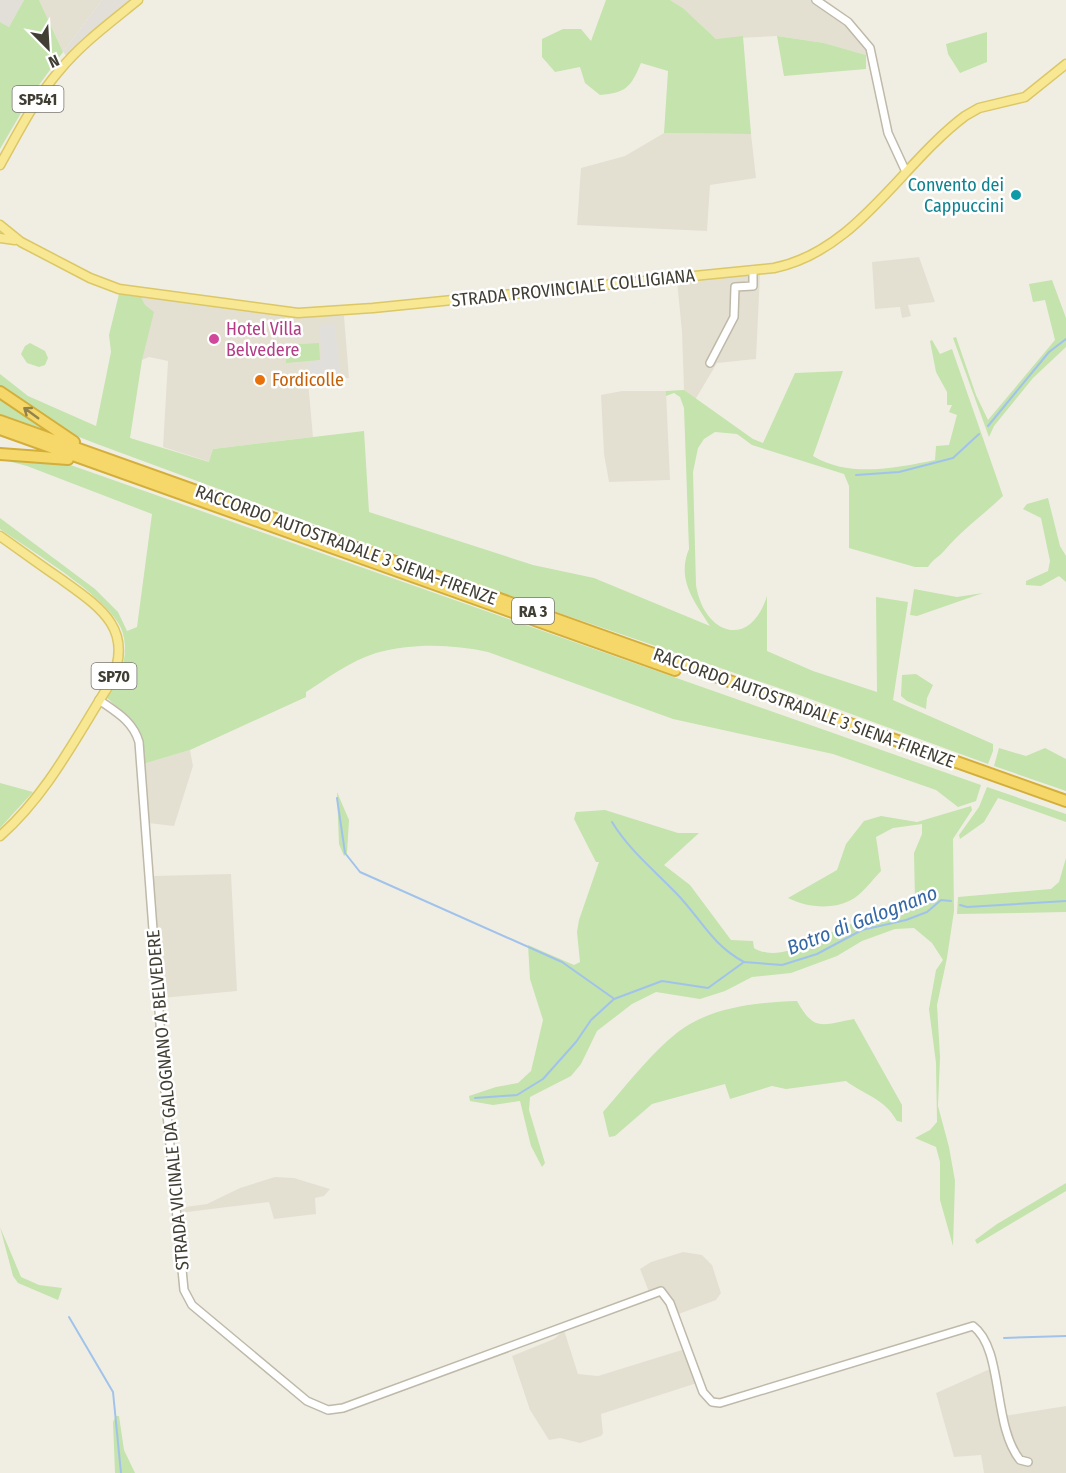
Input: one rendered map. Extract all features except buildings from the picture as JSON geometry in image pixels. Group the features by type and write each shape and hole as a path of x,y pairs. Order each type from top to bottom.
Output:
{"highway":[{"path":"0,392 66,438 148,469 174,487"},
{"name":"RACCORDO AUTOSTRADALE 3 SIENA-FIRENZE","path":"0,421 174,487 1066,809"},
{"name":"RACCORDO AUTOSTRADALE 3 SIENA-FIRENZE","path":"0,429 174,487 1066,801"},
{"path":"0,454 66,458 149,487 174,487"}],"main road":[{"name":"SP541","path":"0,165 34,106 60,70 87,42 138,0"},
{"name":"STRADA PROVINCIALE COLLIGIANA","path":"0,225 21,242 90,278 119,289 298,313 373,308 753,270 797,262 826,247 965,116 979,108 1025,97 1066,64"},
{"name":"STRADA PROVINCIALE COLLIGIANA","path":"0,238 21,242"},
{"name":"SP70","path":"0,536 95,603 108,617 116,633 119,659 111,682 38,795 0,836"}],"street":[{"path":"818,1 849,22 870,48 888,133 906,172"},
{"path":"710,363 734,317 735,287 753,286 753,270"},
{"name":"STRADA VICINALE DA GALOGNANO A BELVEDERE","path":"99,700 128,721 135,729 139,742 168,1127 184,1290 192,1305 307,1401 328,1410 344,1408 661,1291 670,1303 703,1392 712,1402 720,1403 973,1326 981,1334 991,1361 1006,1435 1020,1460 1028,1462"}],"shaded area":[{"path":"0,0 24,0 9,27 0,22"},
{"path":"39,0 102,0 63,52"},
{"path":"102,0 131,0 66,55 63,52"},
{"path":"670,0 823,0 823,4 838,14 872,54 866,55 824,43 777,36 716,39 683,8"},
{"path":"664,133 751,134 756,178 710,185 707,231 577,225 581,168 625,156"},
{"path":"919,257 935,302 908,305 911,316 902,318 900,307 875,309 872,262"},
{"path":"760,274 756,359 717,363 695,400 684,390 677,281"},
{"path":"119,294 288,316 344,316 349,378 308,381 313,437 213,449 210,462 163,447 168,361 149,357 142,360"},
{"path":"335,324 340,375 309,378 308,362 322,360 319,326"},
{"path":"622,391 666,391 670,480 609,482 604,454 601,395"},
{"path":"190,750 193,766 174,826 148,823 143,764"},
{"path":"231,874 237,991 162,998 153,876"},
{"path":"275,1177 294,1178 330,1189 324,1196 315,1198 316,1214 274,1219 269,1202 179,1213 178,1208 207,1204 240,1188"},
{"path":"683,1252 702,1255 712,1265 721,1293 716,1300 676,1315 668,1295 662,1290 649,1292 640,1269 651,1262"},
{"path":"564,1330 578,1374 598,1376 685,1349 697,1383 601,1414 603,1433 601,1436 580,1443 560,1438 549,1440 530,1410 512,1356 554,1339"},
{"path":"990,1369 998,1417 1066,1406 1066,1473 984,1473 981,1455 954,1457 936,1393"}],"green space":[{"path":"24,0 39,0 63,52 31,96 0,149 0,22 9,27"},
{"path":"606,0 670,0 683,8 716,39 743,36 751,134 664,133 668,71 641,63 634,78 626,87 616,93 600,95 585,83 580,67 555,72 542,57 542,39 563,29 581,29 591,41"},
{"path":"987,32 987,62 960,73 948,54 946,44"},
{"path":"777,36 824,43 866,55 866,69 784,76"},
{"path":"1052,280 1066,318 1066,347 1033,378 994,426 989,437 953,338 956,337 976,395 988,420 1055,340 1045,300 1033,302 1029,284"},
{"path":"119,294 141,297 145,305 154,312 142,360 130,438 209,462 213,449 364,431 369,512 533,565 594,578 710,626 693,599 686,581 686,560 689,549 684,408 680,397 674,393 666,396 666,391 684,390 753,439 763,443 795,373 843,371 813,456 827,463 857,469 905,466 935,460 936,446 949,445 957,415 949,412 952,405 947,405 947,392 936,372 930,341 932,340 940,354 952,349 1003,496 958,536 928,567 915,567 849,548 849,486 844,474 752,445 737,434 715,432 704,439 698,448 693,472 696,585 708,615 717,625 728,630 739,629 750,624 759,613 767,596 767,651 813,671 877,692 876,597 908,602 893,700 993,744 988,764 802,696 498,592 97,444 69,433 0,385 0,374 28,396 96,426 111,352 109,335"},
{"path":"30,343 45,351 48,358 45,365 39,367 27,363 21,354 25,346"},
{"path":"319,343 320,360 286,363 285,345"},
{"path":"0,395 53,434 0,415"},
{"path":"0,459 62,462 981,785 976,801 958,807 936,790 833,754 673,719 488,652 446,646 418,646 366,656 306,692 306,697 190,750 143,764 138,733 129,719 106,697 116,682 125,656 121,628 101,602 48,561 0,529 0,518 95,589 118,612 127,631 137,627 152,514 27,466"},
{"path":"1048,498 1060,546 1066,556 1066,582 1059,576 1041,586 1026,585 1026,581 1048,571 1050,561 1041,518 1023,509 1027,504"},
{"path":"914,589 957,597 983,593 917,616 910,615"},
{"path":"916,674 933,685 927,698 926,709 901,696 902,675"},
{"path":"999,748 1026,756 1045,748 1066,759 1066,791 994,766"},
{"path":"0,783 33,792 0,828"},
{"path":"987,787 1066,814 1066,822 998,798 984,822 960,839 959,835 979,807"},
{"path":"337,792 349,820 347,853 344,856 339,844"},
{"path":"971,806 972,810 953,839 954,911 937,1005 940,1057 938,1106 955,1181 953,1246 940,1200 940,1162 936,1147 915,1138 930,1130 937,1122 936,1063 929,1009 936,970 943,960 932,943 914,928 895,929 862,941 837,956 791,973 752,977 725,991 700,999 656,992 632,1004 597,1031 581,1064 571,1076 530,1097 529,1110 545,1163 542,1167 531,1146 520,1101 493,1105 470,1101 469,1096 518,1083 531,1071 543,1020 530,979 528,945 574,965 580,962 577,932 579,920 599,862 596,862 574,819 576,812 605,810 678,833 699,833 664,865 690,885 731,940 753,941 754,948 778,953 804,945 854,923 894,917 903,912 915,899 914,853 922,834 922,824 893,828 876,837 881,871 853,899 842,904 826,906 802,904 788,898 837,870 846,844 864,821 881,816 917,822"},
{"path":"1066,858 1066,912 957,914 958,897 1051,889 1059,882"},
{"path":"797,1001 809,1018 820,1024 854,1019 902,1105 902,1122 897,1121 880,1102 846,1081 786,1089 772,1086 730,1099 725,1084 652,1104 615,1136 609,1137 603,1112 667,1041 690,1024 728,1009 770,1002"},
{"path":"1066,1183 1066,1191 977,1244 975,1240 997,1224"},
{"path":"0,1227 21,1277 39,1285 62,1288 58,1300 18,1283 13,1276"},
{"path":"116,1416 119,1416 124,1450 135,1473 115,1473 113,1422"}],"waterway":[{"path":"988,426 1049,352 1066,339"},
{"path":"856,475 899,472 953,458 979,434"},
{"path":"337,798 345,853 360,872 562,962 613,998"},
{"path":"612,822 634,851 677,894 715,940 744,962"},
{"name":"Botro di Galognano","path":"475,1098 517,1095 543,1079 576,1042 591,1020 614,999 662,981 708,988 744,962 782,965 817,954 862,930 906,920 927,912 941,900 951,901"},
{"name":"Botro di Galognano","path":"960,905 967,907 1066,901"},
{"path":"69,1317 113,1392 121,1473"},
{"path":"1004,1338 1066,1336"}],"place":[{"name":"Convento dei Cappuccini","path":"1016,195"},
{"name":"Hotel Villa Belvedere","path":"214,339"},
{"name":"Fordicolle","path":"260,380"}]}
